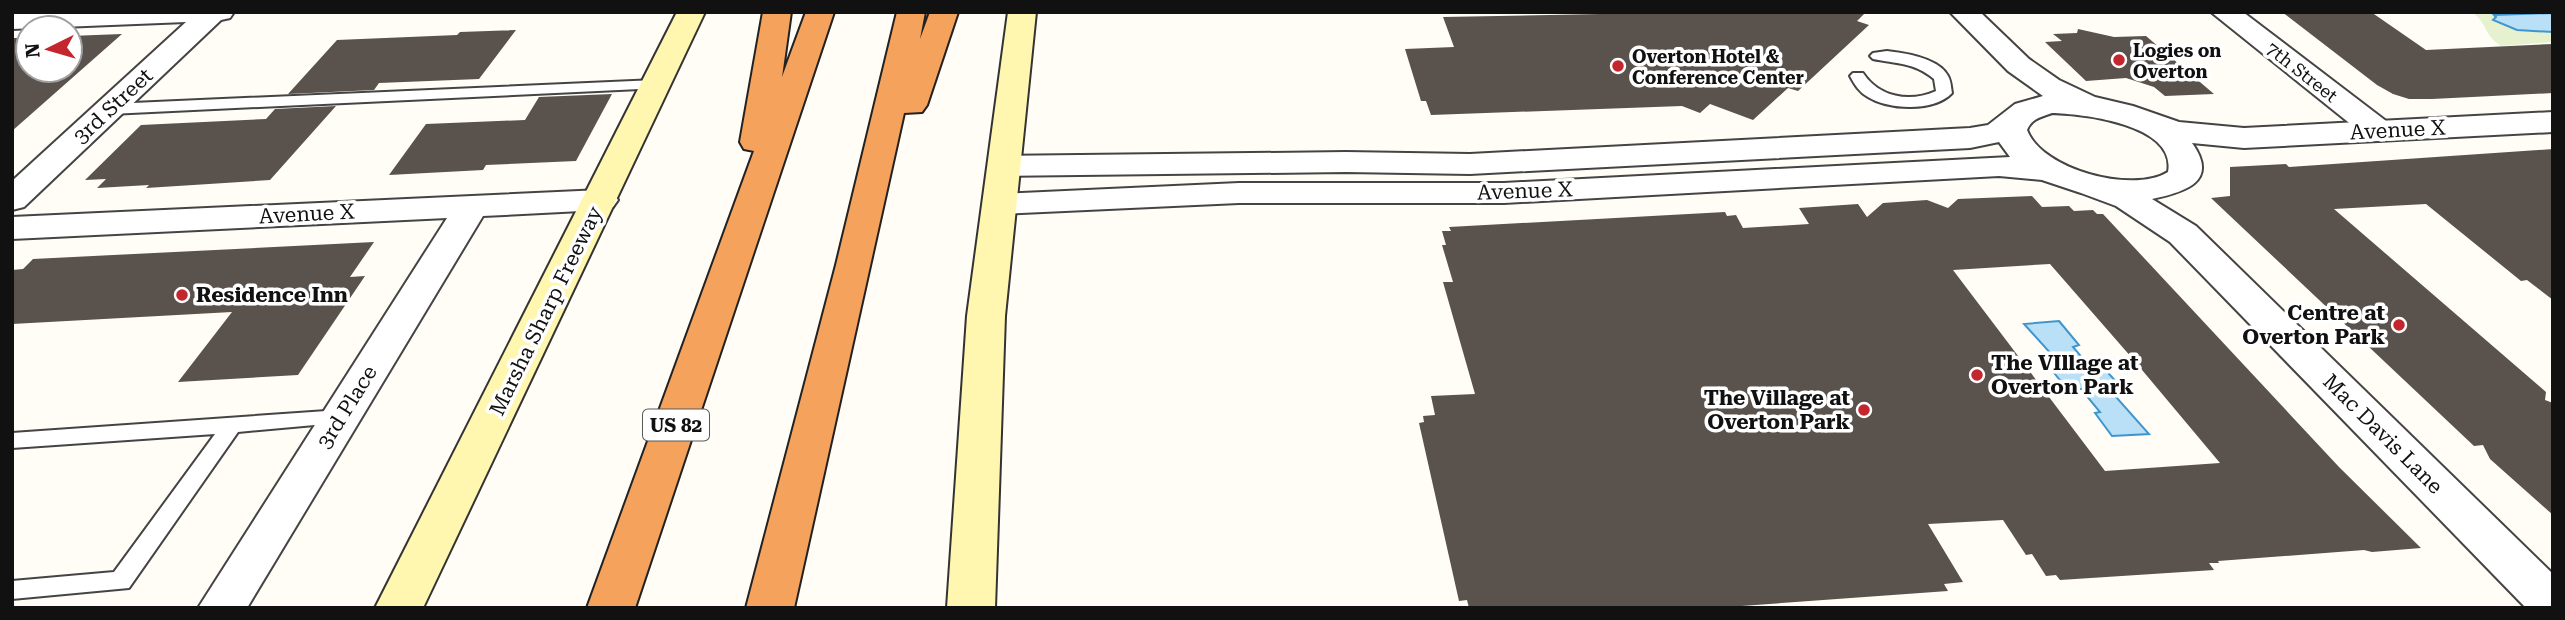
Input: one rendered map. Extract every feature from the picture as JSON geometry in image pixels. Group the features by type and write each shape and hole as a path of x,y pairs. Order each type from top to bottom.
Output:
{"highway":[{"path":"741,242 776,12"},
{"name":"US 82","path":"611,608 820,12"},
{"path":"770,608 855,265 911,12"},
{"path":"855,265 944,12"}],"main road":[{"name":"Marsha Sharp Freeway","path":"398,608 601,200 691,12"},
{"path":"971,608 986,317 1022,12"}],"street":[{"name":"3rd Street","path":"12,200 213,12"},
{"path":"12,18 220,12"},
{"path":"1964,12 2021,70 2064,96 2147,124 2176,145 2179,169 2168,199 2183,234"},
{"name":"7th Street","path":"2225,12 2378,131"},
{"path":"2021,70 2035,102 2021,115 2010,132 2022,151 2049,170 2128,199 2183,234"},
{"name":"Avenue X","path":"1005,166 1346,162 1470,164 1970,138 1998,133 2021,115 2070,104 2093,106"},
{"name":"Avenue X","path":"2147,124 2178,132 2244,138 2553,122"},
{"name":"Avenue X","path":"2093,186 2125,191 2153,189 2209,146 2244,138"},
{"name":"Avenue X","path":"1000,204 1239,192 1504,193 1999,166 2049,170"},
{"name":"Avenue X","path":"12,228 601,200"},
{"name":"3rd Place","path":"222,608 472,206"},
{"name":"Mac Davis Lane","path":"2183,234 2553,604"}],"lane":[{"path":"12,18 16,12"},
{"path":"1858,76 1873,92 1898,100 1926,101 1944,93 1941,77 1923,64 1898,56 1878,56"},
{"path":"110,108 656,85"},
{"path":"12,441 341,417"},
{"path":"12,590 121,581 232,425"}],"green space":[{"path":"2472,12 2553,12 2553,42 2501,46"}],"water":[{"path":"2553,13 2553,32 2517,30 2493,20 2496,17 2494,15"},
{"path":"2059,321 2079,345 2073,347 2089,366 2102,366 2120,386 2108,388 2149,434 2112,436 2095,413 2100,412 2081,389 2067,389 2051,369 2063,367 2024,324"}],"building":[{"name":"Overton Hotel & Conference Center","path":"1866,12 1857,21 1869,25 1798,91 1788,88 1753,120 1710,104 1700,113 1682,106 1431,115 1426,101 1421,101 1405,49 1454,47 1443,17"},
{"path":"2282,12 2371,12 2426,50 2553,44 2553,93 2409,99 2377,85"},
{"name":"Logies on Overton","path":"2078,29 2114,37 2146,36 2214,94 2165,96 2154,87 2126,78 2086,81 2045,42 2062,41 2053,34 2077,33"},
{"path":"516,30 479,79 379,83 374,90 288,94 337,40"},
{"path":"122,34 84,68 84,35"},
{"path":"12,38 14,84 65,84 12,131"},
{"path":"612,94 576,161 486,165 483,170 389,175 426,124 525,120 539,97"},
{"path":"336,106 270,180 146,188 149,185 97,188 106,179 85,180 141,125 266,119 275,109"},
{"name":"Centre at Overton Park","path":"2553,149 2553,300 2527,280 2521,281 2426,204 2334,209 2546,392 2545,400 2553,403 2553,515 2490,459 2483,445 2474,446 2211,198 2230,196 2230,167 2286,164 2289,167"},
{"path":"2032,196 2042,207 2069,206 2074,211 2093,210 2097,214 2103,214 2339,467 2421,548 2218,561 2219,563 2209,563 2214,570 2060,580 2056,575 2046,576 2032,554 2026,555 2003,520 1928,524 1963,582 1944,584 1948,591 1714,608 1469,608 1467,600 1459,601 1419,423 1424,422 1423,416 1435,415 1431,396 1475,394 1443,282 1453,282 1442,245 1446,245 1442,231 1451,231 1449,227 1725,212 1727,216 1736,215 1743,228 1809,224 1799,208 1858,204 1867,217 1883,203 1927,200 1948,208 1958,199","holes":["2050,264 2220,463 2105,471 1953,270"]},
{"name":"Residence Inn","path":"374,242 350,277 365,276 298,375 178,382 232,312 12,324 12,270 23,269 33,259"}],"place":[{"name":"Logies on Overton","path":"2119,60"},
{"name":"Overton Hotel & Conference Center","path":"1618,66"},
{"name":"Residence Inn","path":"182,295"},
{"name":"Centre at Overton Park","path":"2399,325"},
{"name":"The VIllage at Overton Park","path":"1977,375"},
{"name":"The Village at Overton Park","path":"1864,410"}]}
